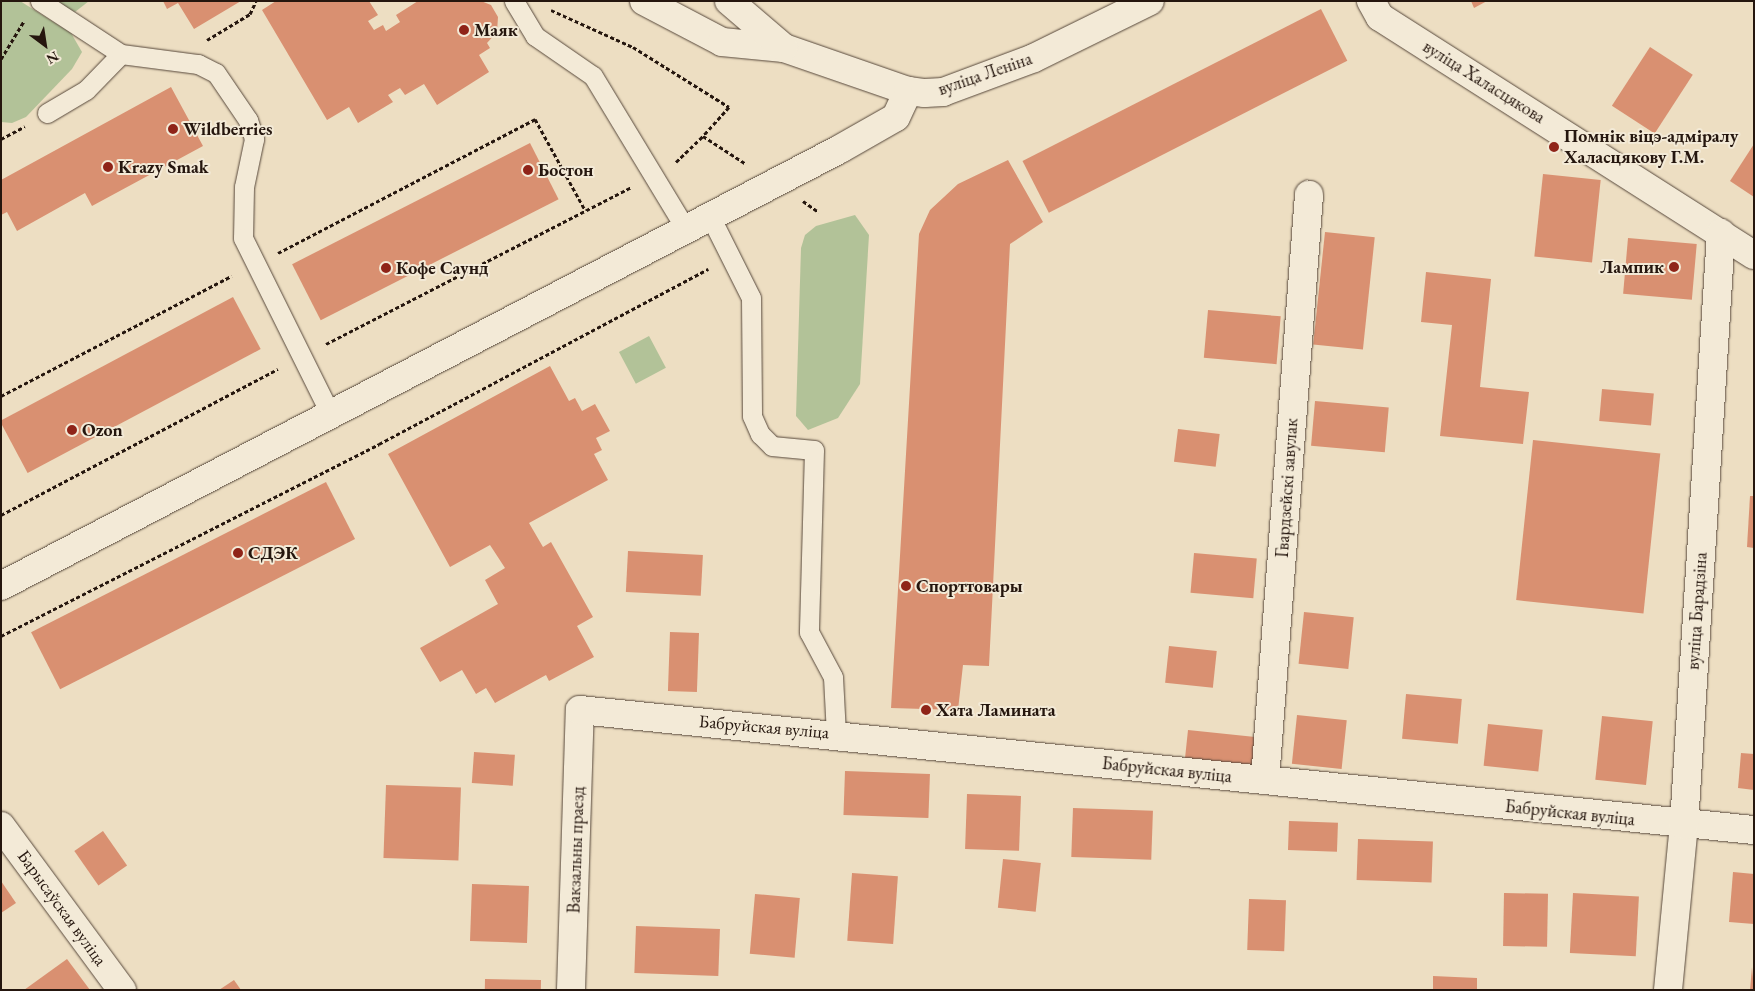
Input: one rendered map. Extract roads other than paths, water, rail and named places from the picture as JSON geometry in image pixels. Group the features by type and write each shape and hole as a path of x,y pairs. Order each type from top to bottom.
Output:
{"street":[{"name":"вуліца Леніна","path":"644,1 722,42 784,48 908,91 943,92 1034,58 1150,1"},
{"name":"вуліца Леніна","path":"730,1 784,48"},
{"name":"вуліца Халасцякова","path":"1371,1 1380,17 1721,232 1754,255"},
{"path":"1,586 687,232 896,117 908,91"},
{"name":"Гвардзейскі завулак","path":"1266,780 1309,196"},
{"name":"вуліца Барадзіна","path":"1668,990 1684,825 1721,232"},
{"name":"Бабруйская вуліца","path":"580,710 836,734 1684,825 1754,830"},
{"name":"Вакзальны праезд","path":"571,990 580,710"},
{"name":"Барысаўская вуліца","path":"1,826 122,990"}],"lane":[{"path":"40,1 121,54 170,63 198,64 216,73 248,120 254,139 244,187 243,238 331,415"},
{"path":"514,1 536,36 593,76 687,232"},
{"path":"47,113 86,90 121,54"},
{"path":"711,218 751,298 752,416 760,434 772,446 814,450 809,632 833,677 836,734"}],"place":[{"name":"Маяк","path":"464,30"},
{"name":"Wildberries","path":"173,129"},
{"name":"Помнік віцэ-адміралу Халасцякову Г.М.","path":"1554,147"},
{"name":"Krazy Smak","path":"108,167"},
{"name":"Бостон","path":"528,170"},
{"name":"Лампик","path":"1674,267"},
{"name":"Кофе Саунд","path":"386,268"},
{"name":"Ozon","path":"72,430"},
{"name":"СДЭК","path":"238,553"},
{"name":"Спорттовары","path":"906,586"},
{"name":"Хата Ламината","path":"926,710"}]}
